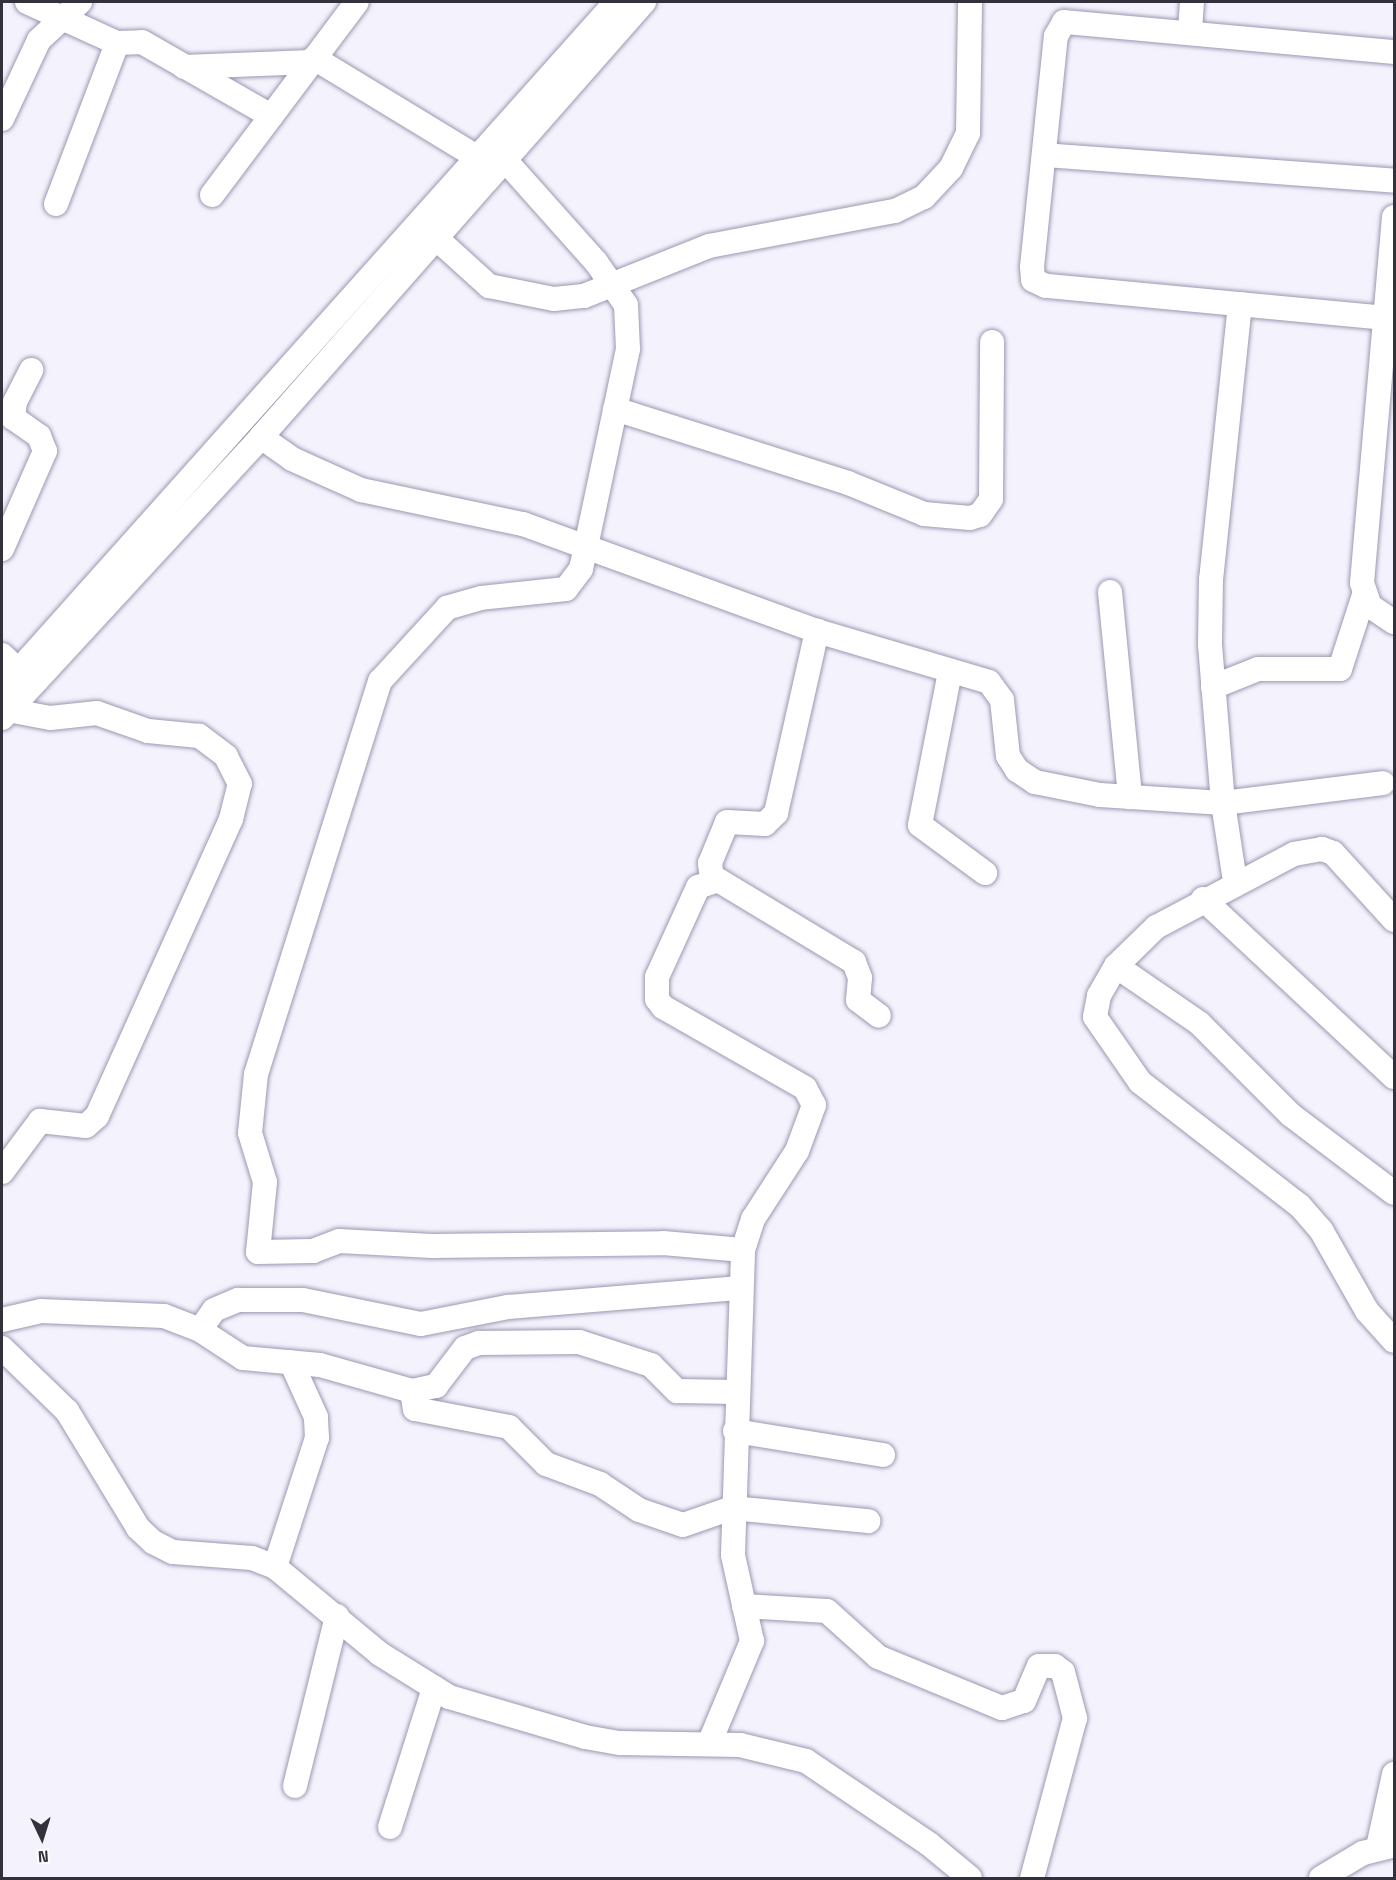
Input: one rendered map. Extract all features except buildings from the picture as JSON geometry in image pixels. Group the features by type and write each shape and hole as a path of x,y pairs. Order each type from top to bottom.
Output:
{"street":[{"path":"27,2 43,13 71,8 117,43 142,42 271,116"},
{"path":"212,195 357,2"},
{"path":"4,706 10,663 477,157 616,2"},
{"path":"4,706 261,436 644,2"},
{"path":"436,238 473,276 518,295 574,297 614,284 709,246 895,211 924,197 951,168 968,133 970,2"},
{"path":"1190,30 1192,2"},
{"path":"2,119 39,40 71,8"},
{"path":"1386,318 1036,283 1032,267 1056,36 1064,22 1190,30 1395,52"},
{"path":"56,204 117,43"},
{"path":"184,67 313,60 477,157"},
{"path":"1044,155 1395,180"},
{"path":"505,160 614,284 630,329 581,569 566,589 481,598 447,608 380,681 256,1074 250,1133 265,1182 256,1246 268,1256 313,1251 339,1241 432,1246 628,1242 743,1250"},
{"path":"1213,687 1258,669 1340,669 1364,595 1395,217"},
{"path":"1235,881 1223,803 1213,687 1211,579 1240,304"},
{"path":"615,409 848,483 924,514 970,518 980,515 991,499 992,342"},
{"path":"2,549 45,451 39,436 13,418 15,402 31,370"},
{"path":"261,436 291,459 361,490 524,524 817,631 997,689 1008,756 1017,770 1062,788 1130,797 1223,803 1383,783"},
{"path":"1110,592 1130,797"},
{"path":"1364,595 1379,615 1395,622"},
{"path":"712,878 710,863 727,822 765,824 776,813 817,631"},
{"path":"950,672 921,825 985,873"},
{"path":"2,1172 40,1122 86,1126 98,1116 231,819 240,784 226,756 200,736 148,731 97,713 50,718 4,706"},
{"path":"1395,920 1386,896 1342,862 1322,849 1294,854 1235,881 1156,927 1116,966 1099,996 1095,1017 1122,1061 1162,1102 1300,1206 1321,1230 1367,1311 1395,1341"},
{"path":"709,1744 720,1708 747,1659 752,1641 733,1555 732,1508 743,1250 753,1219 797,1151 814,1105 805,1088 657,999 661,967 698,887 712,878"},
{"path":"712,878 854,962 860,978 858,1000 879,1016"},
{"path":"1203,899 1395,1077"},
{"path":"1116,966 1199,1023 1291,1114 1395,1193"},
{"path":"200,1330 214,1310 238,1300 303,1300 421,1324 508,1307 740,1288"},
{"path":"2,1320 41,1311 134,1313 200,1330 243,1358 291,1362 412,1391 436,1386 465,1348 479,1342 540,1339 614,1350 658,1370 677,1391 737,1392"},
{"path":"2,1348 67,1411 138,1528 153,1542 173,1552 252,1558 275,1567 337,1616 380,1654 434,1688 585,1737 620,1743 740,1745 807,1761 930,1844 970,1878"},
{"path":"275,1567 317,1438 316,1417 291,1362"},
{"path":"412,1391 415,1409 509,1427 546,1464 600,1484 649,1514 694,1525 732,1508 868,1521"},
{"path":"735,1431 883,1455"},
{"path":"744,1606 827,1611 878,1657 1002,1708 1024,1701 1039,1666 1055,1666 1063,1672 1075,1718 1032,1878"},
{"path":"295,1786 337,1616"},
{"path":"390,1827 434,1688"},
{"path":"1321,1878 1386,1846 1395,1774"}]}
